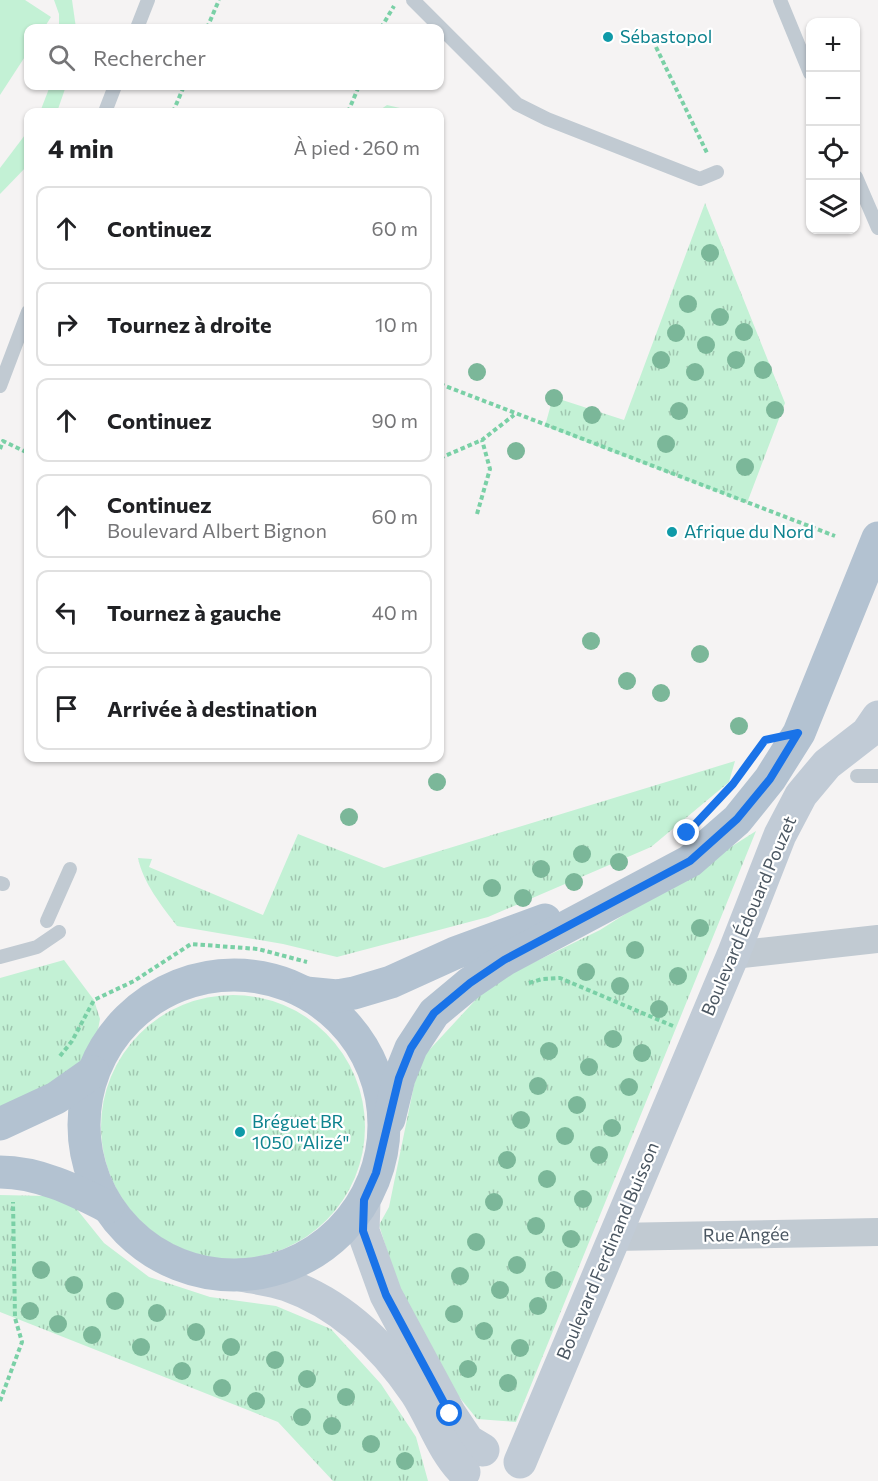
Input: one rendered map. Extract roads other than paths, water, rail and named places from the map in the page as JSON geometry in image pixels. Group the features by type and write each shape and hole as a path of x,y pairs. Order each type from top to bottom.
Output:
{"main road":[{"path":"632,890 493,938 391,982 354,993 337,996 306,993 256,976 221,975 187,982 153,998 125,1021 106,1045 93,1072 84,1111 84,1131 91,1171 108,1207 131,1234 166,1259 190,1269 216,1274 242,1275 274,1270 305,1258 332,1239 364,1200 376,1173 399,1078 411,1048 434,1013 470,983 504,960 690,861 737,819 770,779 798,733 878,538"},
{"path":"306,993 338,1017 363,1048 372,1066 382,1104 382,1144"},
{"path":"0,1124 56,1098 93,1072"},
{"path":"6,1172 50,1181 108,1207"}],"street":[{"name":"Boulevard Édouard Pouzet","path":"697,1040 780,835 801,795 826,764 867,733 878,717"},
{"path":"733,955 878,939"},
{"name":"Boulevard Ferdinand Buisson","path":"522,1471 614,1237 697,1040"},
{"path":"364,1200 363,1231 386,1295 450,1414 468,1441 470,1468"},
{"name":"Rue Angée","path":"614,1237 878,1232"},
{"path":"242,1275 286,1285 341,1312 384,1351 416,1394 454,1462 470,1468 504,1449 522,1471"}],"lane":[{"path":"139,24 148,0"},
{"path":"414,0 438,24"},
{"path":"780,0 810,72"},
{"path":"444,30 518,104 547,119 700,180 717,172"},
{"path":"107,108 113,90"},
{"path":"856,180 878,228"},
{"path":"0,386 24,323"},
{"path":"857,776 878,776"},
{"path":"47,921 69,869"},
{"path":"0,957 37,947 59,932"}],"place":[{"name":"Sébastopol","path":"608,37"},
{"name":"Afrique du Nord","path":"672,532"},
{"name":"Bréguet BR 1050 \"Alizé\"","path":"240,1132"}]}
